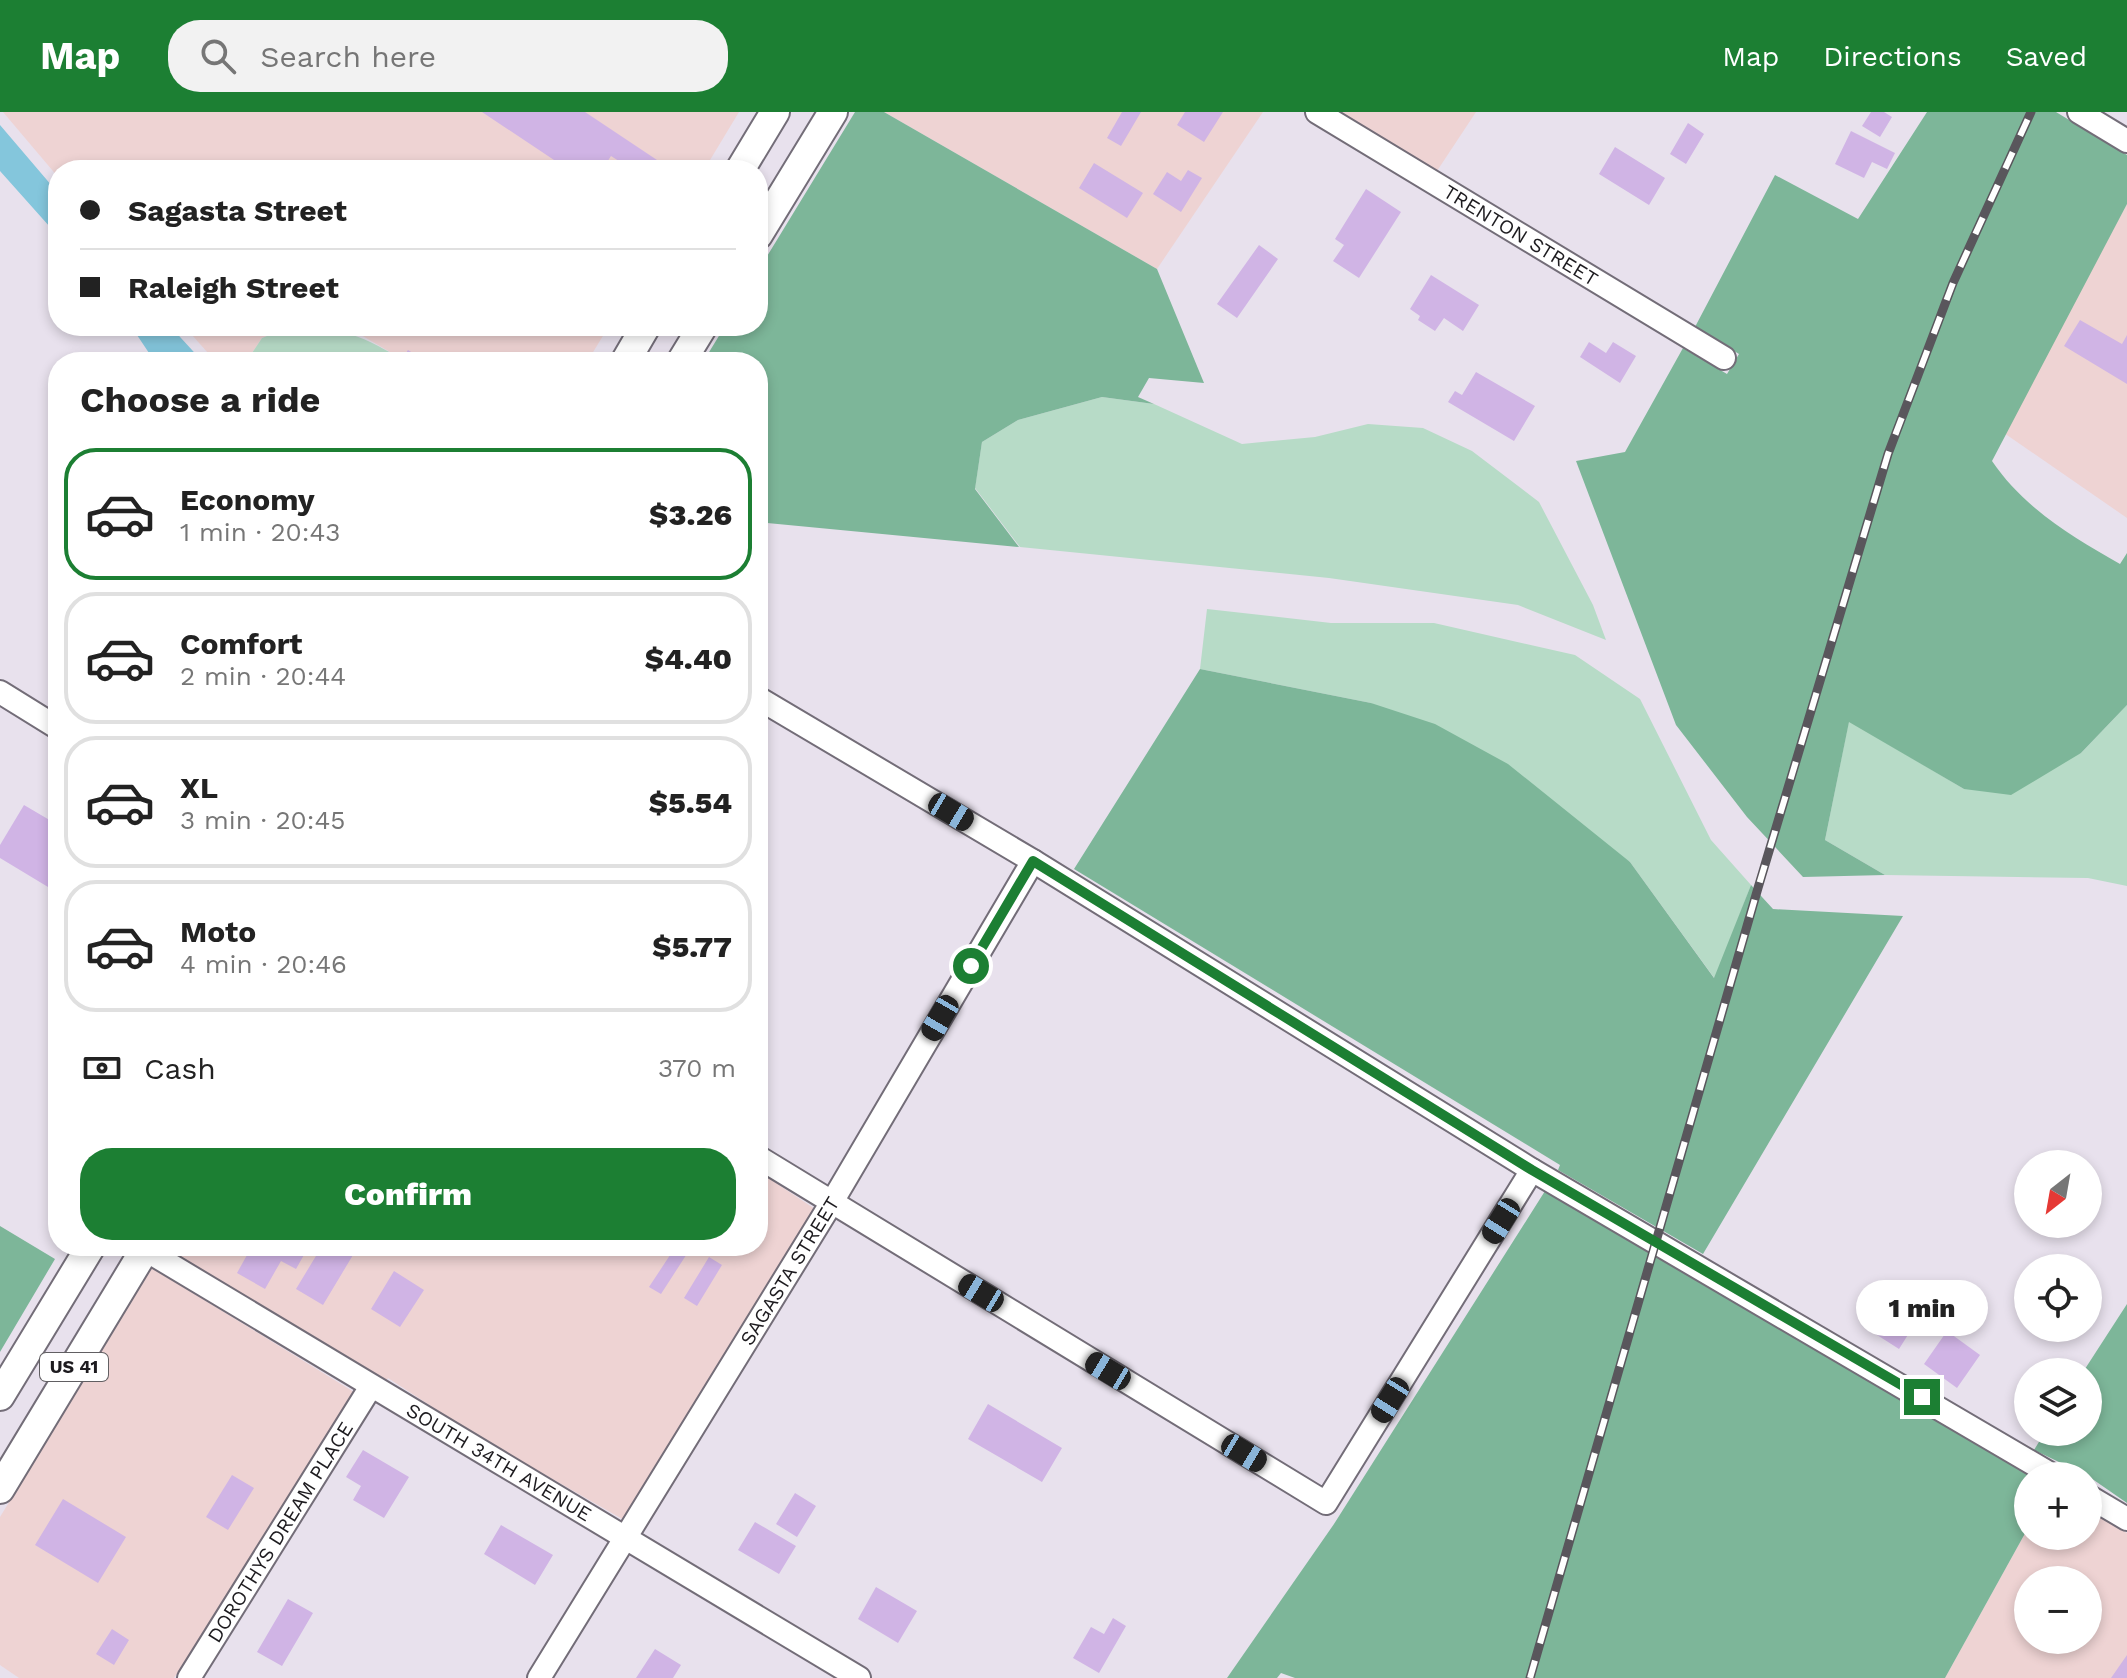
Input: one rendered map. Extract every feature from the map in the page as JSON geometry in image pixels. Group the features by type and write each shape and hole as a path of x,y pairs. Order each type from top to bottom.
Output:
{"main road":[{"path":"746,160 775,112"},
{"path":"768,219 833,112"},
{"name":"US 41","path":"0,1396 85,1256"},
{"name":"US 41","path":"0,1489 139,1256"}],"street":[{"name":"TRENTON STREET","path":"1317,112 1724,358"},
{"path":"2079,112 2127,141"},
{"path":"0,692 48,722"},
{"path":"768,704 1033,861 1532,1170 2030,1462"},
{"name":"SAGASTA STREET","path":"539,1678 832,1202 1033,861"},
{"path":"768,1163 1326,1503 1532,1170"},
{"name":"SOUTH 34TH AVENUE","path":"158,1256 370,1388 627,1536 859,1678"},
{"name":"DOROTHYS DREAM PLACE","path":"189,1678 370,1388"},
{"path":"2102,1504 2127,1519"}],"shaded area":[{"path":"3,112 739,112 710,160 48,160 48,165"},
{"path":"884,112 1263,112 1157,269"},
{"path":"1340,112 1476,112 1437,171"},
{"path":"2127,204 2127,518 2004,433"},
{"path":"193,336 267,336 253,352 207,352"},
{"path":"363,336 603,336 593,352 390,352"},
{"path":"768,1178 815,1209 624,1520 469,1431 388,1378 385,1383 178,1256 768,1256"},
{"path":"152,1268 354,1392 174,1678 19,1678 0,1665 0,1517"},
{"path":"2102,1518 2127,1533 2127,1678 1945,1678 2016,1550 2102,1550"}],"green space":[{"path":"855,112 884,112 1157,269 1204,383 1149,378 1138,397 1154,404 1102,397 1018,420 982,442 975,489 1019,547 768,523 768,352 709,352 719,336 768,336 768,255"},
{"path":"1927,112 2056,112 2127,155 2127,204 1992,461 2019,493 2066,531 2120,564 2127,553 2127,705 2081,753 2011,795 1964,789 1849,722 1825,840 1885,875 1803,877 1747,817 1676,725 1576,461 1625,452 1683,348 1727,374 1739,354 1695,327 1775,175 1858,219"},
{"path":"354,336 389,352 253,352 262,338"},
{"path":"1102,397 1154,404 1242,444 1315,437 1368,424 1423,428 1472,451 1539,502 1593,605 1606,640 1518,605 1329,578 1020,547 975,488 982,442 1018,420"},
{"path":"1207,609 1331,623 1434,623 1575,655 1640,699 1711,840 1751,885 1715,979 1630,862 1371,703 1200,669"},
{"path":"1200,669 1371,703 1435,724 1508,764 1630,862 1714,978 1751,885 1773,909 1903,916 1703,1254 1558,1170 1560,1165 1074,869"},
{"path":"2127,705 2127,886 2088,878 1885,875 1825,840 1849,721 1964,789 2081,753"},
{"path":"1545,1191 2014,1466 2016,1550 1945,1678 1295,1678 1281,1673 1277,1678 1227,1678 1334,1524"},
{"path":"0,1226 55,1259 0,1352"},
{"path":"2127,1304 2127,1503 2102,1486 2102,1462 2059,1462 2034,1450 2036,1446 2102,1446 2102,1358 2092,1358"}],"water":[{"path":"0,125 48,181 48,225 0,171"},
{"path":"138,336 179,336 194,352 148,352"}],"building":[{"path":"482,112 585,112 657,160 617,160 611,156 608,160 554,160"},
{"path":"1122,112 1141,112 1121,146 1107,138"},
{"path":"1185,112 1223,112 1204,142 1177,125"},
{"path":"1871,112 1884,112 1892,117 1880,137 1862,126"},
{"path":"1688,123 1704,134 1686,164 1670,154"},
{"path":"1851,131 1895,153 1887,169 1872,162 1864,178 1835,164"},
{"path":"1615,147 1665,178 1649,205 1599,174"},
{"path":"1094,163 1143,193 1127,218 1079,188"},
{"path":"1188,170 1202,178 1181,212 1153,194 1167,172 1181,181"},
{"path":"1366,189 1401,212 1359,278 1333,261 1344,245 1335,239"},
{"path":"1259,245 1278,259 1237,318 1217,304"},
{"path":"1431,275 1479,305 1463,331 1444,318 1435,331 1418,320 1420,316 1410,309"},
{"path":"2080,320 2122,344 2127,335 2127,384 2064,346"},
{"path":"1589,342 1606,353 1613,342 1636,356 1620,383 1580,357"},
{"path":"1476,372 1535,406 1514,441 1448,402 1455,391 1462,395"},
{"path":"24,805 48,819 48,887 0,858 0,845"},
{"path":"246,1256 303,1256 296,1269 281,1261 265,1289 237,1273"},
{"path":"316,1256 352,1256 323,1305 296,1289"},
{"path":"669,1256 686,1256 661,1294 649,1287"},
{"path":"709,1257 722,1265 697,1306 684,1298"},
{"path":"394,1271 424,1290 400,1327 371,1309"},
{"path":"1881,1298 1897,1308 1891,1317 1911,1330 1899,1349 1863,1326"},
{"path":"1947,1331 1980,1355 1957,1388 1924,1364"},
{"path":"988,1404 1062,1448 1042,1482 968,1439"},
{"path":"363,1450 409,1477 384,1518 353,1500 361,1486 346,1477"},
{"path":"232,1475 254,1488 228,1530 206,1517"},
{"path":"795,1493 816,1506 797,1537 776,1524"},
{"path":"63,1499 126,1537 98,1583 35,1545"},
{"path":"755,1522 796,1546 779,1574 738,1550"},
{"path":"501,1525 553,1555 535,1585 484,1554"},
{"path":"876,1587 917,1611 898,1643 858,1619"},
{"path":"288,1599 313,1613 282,1666 257,1652"},
{"path":"1113,1618 1126,1626 1099,1673 1073,1658 1091,1627 1104,1634"},
{"path":"112,1629 129,1640 114,1665 96,1654"},
{"path":"655,1649 681,1665 673,1678 636,1678"},
{"path":"2127,1655 2127,1678 2111,1678"}],"railway":[{"path":"1530,1678 1758,888 1888,454 1953,283 2031,112"}],"route":[{"path":"971,966 1033,861 1532,1170 1922,1397"}]}
